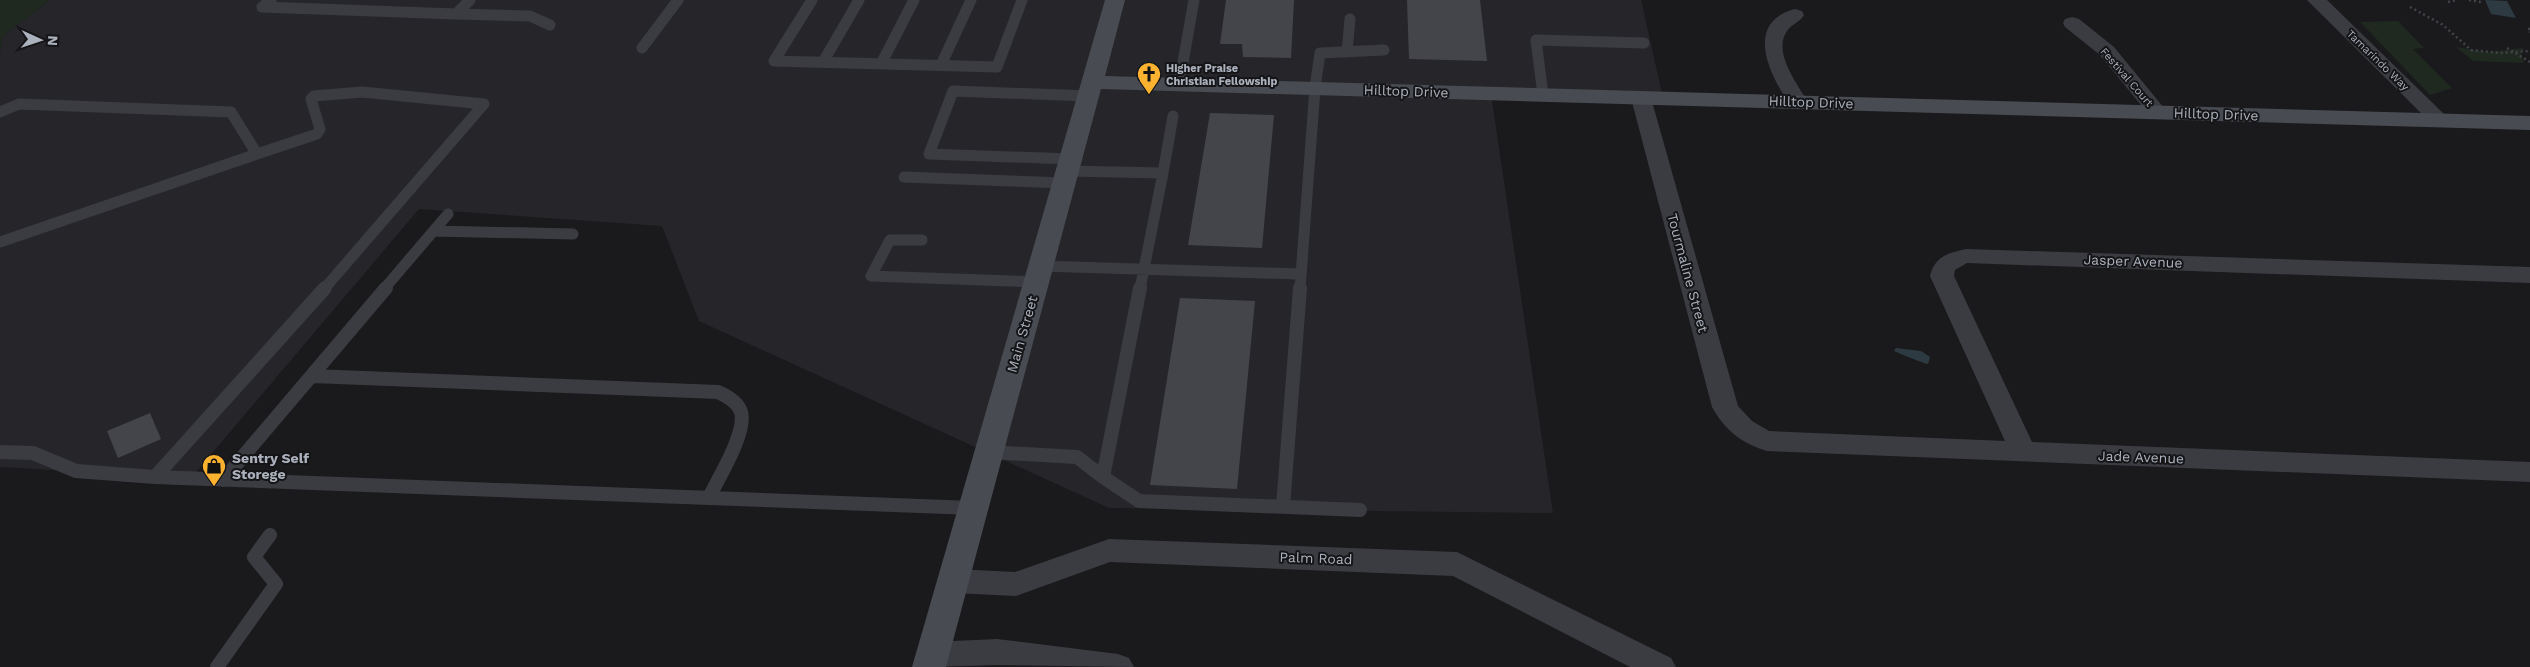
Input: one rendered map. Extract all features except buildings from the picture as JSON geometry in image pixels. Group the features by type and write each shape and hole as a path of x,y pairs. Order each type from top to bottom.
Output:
{"main road":[{"name":"Main Street","path":"930,661 1115,0"},
{"name":"Hilltop Drive","path":"1090,89 1179,84 2530,123"}],"street":[{"name":"Tamarindo Way","path":"2316,0 2439,120"},
{"path":"1795,15 1777,30 1773,48 1778,63 1798,102"},
{"name":"Festival Court","path":"2072,23 2107,51 2157,112"},
{"name":"Tourmaline Street","path":"1641,98 1725,407 1734,422 1754,437"},
{"name":"Jasper Avenue","path":"2024,453 1942,276 1944,267 1958,258 1966,256 2530,275"},
{"name":"Jade Avenue","path":"1754,437 1766,441 2024,453 2530,472"},
{"name":"Palm Road","path":"953,582 1016,584 1110,550 1458,564 1660,667"},
{"path":"930,661 997,652 1118,667"}],"lane":[{"path":"271,0 262,8 530,16 550,25"},
{"path":"456,14 470,0"},
{"path":"642,48 678,0"},
{"path":"812,0 774,61 997,67 1022,0"},
{"path":"824,62 859,0"},
{"path":"881,64 914,0"},
{"path":"941,65 971,0"},
{"path":"1179,84 1194,0"},
{"path":"1347,52 1350,19"},
{"path":"1543,95 1536,40 1644,43"},
{"path":"1283,506 1315,88 1320,53 1384,50"},
{"path":"1067,171 929,154 953,91 1090,89"},
{"path":"0,242 317,134 320,129 312,99 314,96 362,92 484,104 282,338 155,477"},
{"path":"0,112 19,104 231,112 257,154"},
{"path":"1103,477 1173,116"},
{"path":"904,177 1067,171 1163,173"},
{"path":"223,480 448,214"},
{"path":"434,231 573,234"},
{"path":"922,240 890,240 871,276 1038,274 1144,270 1300,274"},
{"path":"312,376 718,392 735,403 741,410 742,417 739,430 709,498"},
{"path":"0,452 33,453 76,471 155,477 973,508"},
{"path":"989,452 1077,457 1139,501 1360,510"},
{"path":"216,667 276,584 254,558 270,535"}],"path":[{"path":"2448,2 2457,0"},
{"path":"2469,0 2482,2 2480,0"},
{"path":"2410,7 2426,14 2464,41 2471,50 2530,51"},
{"path":"2507,48 2530,62"}],"shaded area":[{"path":"50,0 1641,0 1663,98 1491,94 1553,513 1109,508 699,321 662,226 419,209 191,478 0,467 0,55 3,36"},
{"path":"2485,0 2507,1 2516,18 2491,14"},
{"path":"1896,348 1921,351 1930,357 1928,364 1894,351"}],"green space":[{"path":"0,0 50,0 3,36 0,55"},
{"path":"2398,21 2424,48 2413,49 2452,88 2430,95 2360,22"},
{"path":"2456,47 2487,52 2524,48 2521,54 2524,63 2473,61"}],"place":[{"name":"Higher Praise Christian Fellowship","path":"1149,95"},
{"name":"Sentry Self Storege","path":"214,487"}]}
